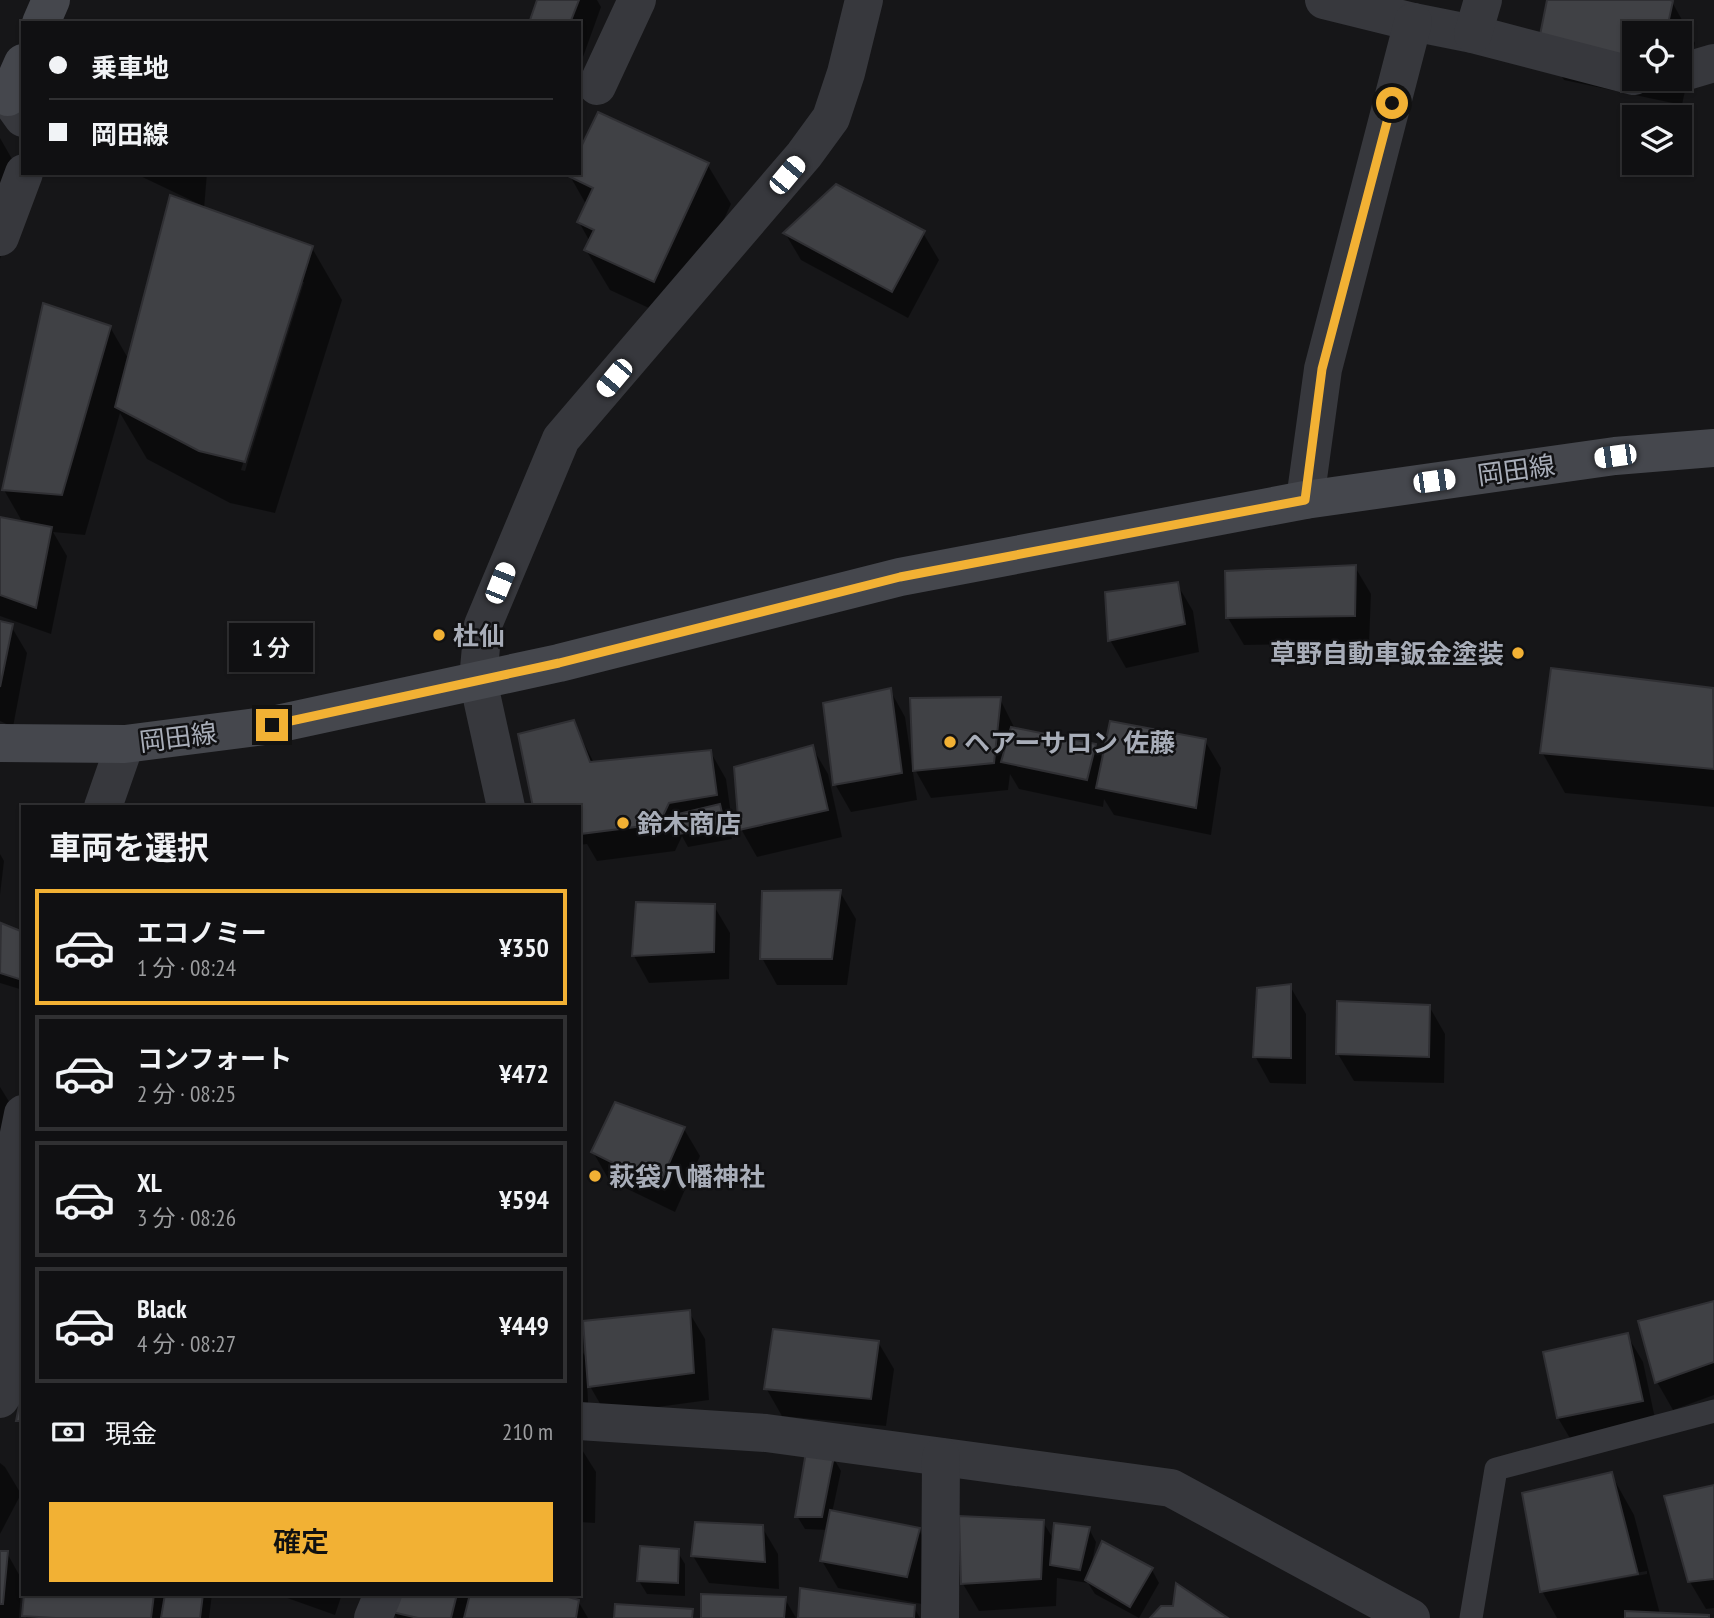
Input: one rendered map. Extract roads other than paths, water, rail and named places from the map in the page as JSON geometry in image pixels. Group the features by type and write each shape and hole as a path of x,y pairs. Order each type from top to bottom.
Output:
{"street":[{"path":"42,21 51,0"},
{"path":"597,86 637,0"},
{"path":"506,805 478,680 483,625 561,439 804,155 831,118 846,73 864,0"},
{"path":"1324,0 1413,22 1478,17 1622,71"},
{"path":"1305,500 1322,369 1413,22"},
{"path":"1692,69 1714,63"},
{"path":"0,237 23,175"},
{"name":"岡田線","path":"0,744 125,744 272,725 559,663 900,577 1305,500 1615,456 1714,448"},
{"path":"104,805 125,744"},
{"path":"0,1399 18,1371 4,1212 21,1124"},
{"path":"581,1421 766,1433 1171,1488 1411,1618"},
{"path":"940,1618 941,1457"},
{"path":"373,1618 382,1596"}],"lane":[{"path":"1471,1618 1496,1469 1714,1411"}],"place":[{"name":"杜仙","path":"439,635"},
{"name":"草野自動車鈑金塗装","path":"1518,653"},
{"name":"ヘアーサロン 佐藤","path":"950,742"},
{"name":"鈴木商店","path":"623,823"},
{"name":"萩袋八幡神社","path":"595,1176"}]}
